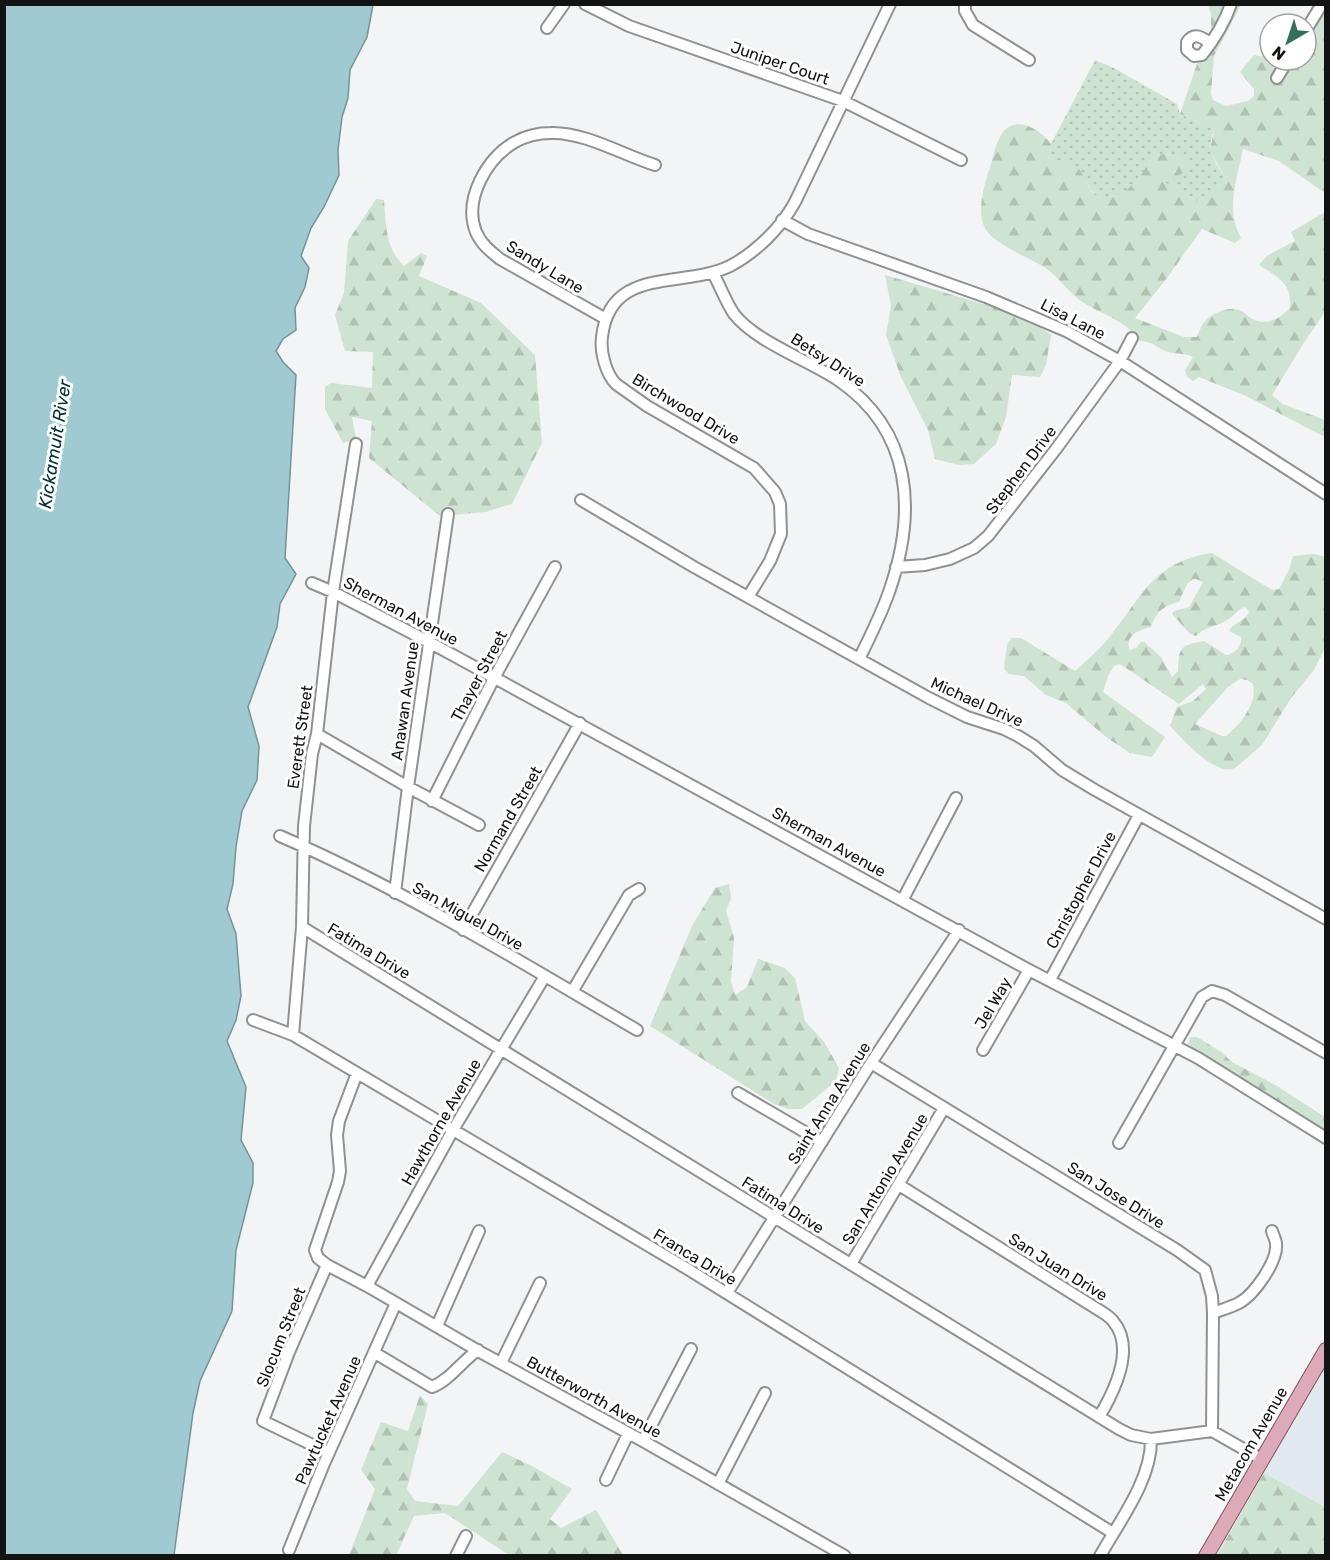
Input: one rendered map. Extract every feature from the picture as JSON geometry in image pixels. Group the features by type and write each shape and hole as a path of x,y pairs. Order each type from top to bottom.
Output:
{"main road":[{"name":"Metacom Avenue","path":"1206,1556 1326,1350"}],"street":[{"path":"547,28 564,4"},
{"name":"Juniper Court","path":"585,4 609,18 648,34 843,101 960,159"},
{"name":"Birchwood Drive","path":"748,597 770,561 781,534 780,504 776,492 754,468 646,406 624,392 612,380 601,344 606,319 615,303 631,289 654,282 713,273 746,256 776,229 795,202 890,4"},
{"path":"965,4 965,11 972,25 1029,60"},
{"path":"1210,43 1231,4"},
{"path":"1277,78 1281,72"},
{"name":"Sandy Lane","path":"606,319 500,259 486,247 477,234 473,221 477,189 484,174 498,155 513,143 540,134 558,133 581,138 655,165"},
{"name":"Lisa Lane","path":"782,220 807,234 939,279 1066,331 1120,361 1326,494"},
{"name":"Betsy Drive","path":"713,273 731,308 745,324 838,380 856,394 877,417 898,455 905,491 903,531 896,567 881,614 859,659"},
{"name":"Stephen Drive","path":"896,567 925,566 950,560 974,548 988,536 1120,361 1132,338"},
{"name":"Everett Street","path":"293,1035 302,927 303,846 312,754 317,734 333,592 356,444"},
{"name":"Michael Drive","path":"581,500 748,597 948,708 1018,736 1086,785 1326,919"},
{"name":"Anawan Avenue","path":"395,893 408,787 448,514"},
{"name":"Thayer Street","path":"432,801 494,678 555,567"},
{"name":"Sherman Avenue","path":"312,583 429,642 580,723 1029,970 1173,1046 1234,1080 1326,1138"},
{"name":"Normand Street","path":"463,930 580,723"},
{"path":"317,734 432,801 479,825"},
{"path":"903,899 956,798"},
{"name":"Christopher Drive","path":"1050,980 1139,815"},
{"name":"San Miguel Drive","path":"280,836 395,893 637,1030"},
{"path":"572,992 629,895 639,889"},
{"name":"Fatima Drive","path":"302,927 1131,1435 1151,1439 1212,1431"},
{"name":"Saint Anna Avenue","path":"727,1293 871,1063 959,930"},
{"name":"Jel Way","path":"983,1050 1029,970"},
{"name":"Hawthorne Avenue","path":"367,1286 453,1130 545,976"},
{"path":"1119,1143 1202,997 1212,991 1225,995 1326,1053"},
{"name":"Franca Drive","path":"253,1020 293,1035 727,1293 1113,1533"},
{"name":"San Jose Drive","path":"871,1063 1177,1250 1205,1270 1212,1296 1213,1313 1212,1431"},
{"path":"327,1265 318,1258 315,1250 338,1182 340,1171 337,1135 339,1121 357,1073"},
{"path":"738,1093 822,1142"},
{"name":"San Antonio Avenue","path":"851,1264 944,1108"},
{"name":"San Juan Drive","path":"899,1185 1114,1321 1121,1341 1120,1367 1112,1394 1099,1417"},
{"path":"436,1326 479,1231"},
{"path":"1213,1313 1240,1302 1251,1294 1271,1263 1277,1246 1272,1231"},
{"name":"Butterworth Avenue","path":"327,1265 845,1556"},
{"name":"Slocum Street","path":"327,1265 263,1422 329,1453"},
{"path":"501,1363 540,1283"},
{"name":"Pawtucket Avenue","path":"289,1550 329,1453 396,1303"},
{"path":"643,1441 691,1348"},
{"path":"375,1353 432,1387 438,1385 478,1350"},
{"path":"718,1484 765,1393"},
{"path":"1212,1431 1261,1459"},
{"path":"606,1480 628,1434"},
{"path":"1100,1556 1140,1485 1152,1446 1151,1439"},
{"path":"456,1556 466,1536"}],"shaded area":[{"path":"1325,1363 1325,1507 1264,1473"}],"green space":[{"path":"1208,5 1241,5 1214,56 1211,93 1213,100 1226,106 1248,101 1254,96 1254,89 1240,72 1254,55 1258,56 1258,72 1318,72 1318,16 1325,5 1325,193 1279,161 1243,149 1233,205 1236,227 1241,238 1235,243 1202,229 1135,318 1184,337 1197,337 1206,320 1225,310 1236,309 1252,319 1263,322 1277,318 1290,308 1289,293 1283,282 1259,265 1268,255 1295,241 1291,232 1325,212 1325,312 1272,395 1283,404 1325,420 1325,437 1246,396 1199,377 1193,381 1187,377 1185,370 1193,357 1167,352 1151,343 1140,341 1124,325 1081,301 1044,267 990,235 983,223 982,197 995,148 1007,128 1020,124 1041,133 1051,144 1048,158 1078,168 1099,198 1109,199 1129,188 1156,156 1165,154 1197,166 1165,182 1197,201 1210,194 1226,179 1210,151 1214,129 1180,114 1198,61 1211,36 1211,14"},
{"path":"1095,60 1114,68 1177,104 1180,114 1214,129 1211,144 1212,155 1226,179 1210,194 1197,201 1164,182 1196,166 1178,157 1165,154 1156,156 1130,188 1105,200 1096,196 1078,169 1048,158 1051,144"},
{"path":"376,199 384,200 390,244 404,266 421,253 427,256 419,276 481,303 535,355 542,443 512,504 485,512 440,516 369,458 372,421 352,417 356,439 343,443 325,409 325,387 331,383 372,388 373,352 345,351 335,315 344,293 348,241"},
{"path":"885,275 1027,317 1051,335 1046,365 1040,377 1012,375 1006,417 996,444 974,464 959,465 935,459 928,430 901,377 886,335 891,306"},
{"path":"1212,553 1272,590 1279,589 1293,556 1314,554 1325,557 1325,648 1314,670 1291,698 1262,745 1235,768 1218,767 1209,762 1170,726 1177,707 1193,701 1206,689 1203,684 1179,704 1120,664 1114,666 1103,692 1165,737 1152,757 1130,753 1106,737 1066,703 1046,695 1024,676 1009,674 1004,669 1007,644 1012,638 1021,638 1075,671 1104,643 1140,596 1162,573 1192,557","holes":["1193,579 1203,582 1189,607 1174,611 1172,614 1190,634 1196,636 1207,628 1226,621 1245,607 1249,612 1229,631 1241,637 1235,651 1226,655 1204,641 1185,646 1180,652 1178,671 1172,677 1161,657 1144,642 1130,650 1129,641 1134,634 1151,627 1161,610 1179,602 1187,584","1240,679 1253,684 1254,691 1253,699 1242,720 1226,736 1195,724 1228,687"]},
{"path":"729,884 731,898 726,911 734,938 731,981 735,995 747,987 758,959 785,968 795,978 805,1021 824,1042 839,1068 836,1081 802,1109 788,1109 774,1104 650,1026 692,926 715,888"},
{"path":"1190,1037 1197,1037 1232,1062 1277,1086 1325,1117 1325,1133 1219,1067 1188,1044"},
{"path":"420,1395 428,1404 407,1489 415,1501 458,1506 502,1452 572,1489 550,1519 561,1528 596,1510 623,1555 509,1555 445,1513 414,1516 396,1555 349,1555 375,1489 361,1470 381,1422 408,1431"},
{"path":"1264,1473 1325,1507 1325,1555 1217,1555"}],"water":[{"name":"Kickamuit River","path":"5,4 373,5 367,37 350,70 348,98 342,117 338,150 339,175 311,228 301,256 309,268 305,287 295,308 296,330 283,339 276,351 296,375 285,558 296,574 280,604 277,627 248,707 259,746 257,780 242,811 233,884 227,909 236,934 241,996 236,1020 227,1041 246,1087 241,1140 253,1163 253,1183 236,1250 232,1311 200,1381 193,1413 174,1555 5,1555"}]}
